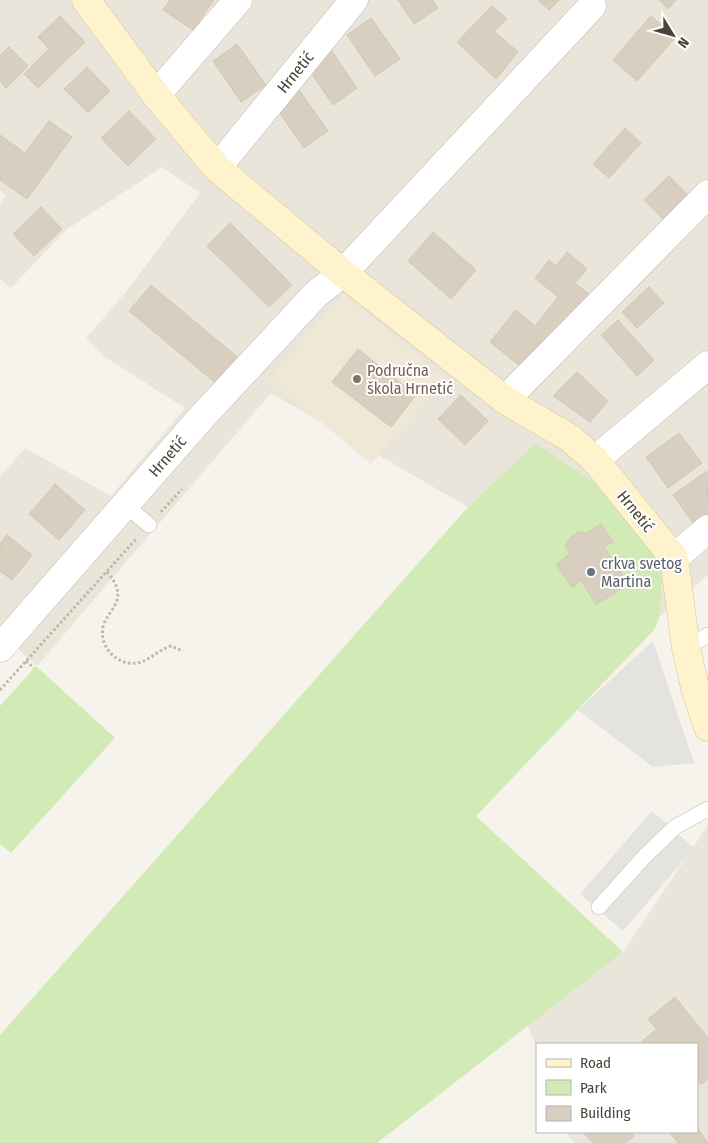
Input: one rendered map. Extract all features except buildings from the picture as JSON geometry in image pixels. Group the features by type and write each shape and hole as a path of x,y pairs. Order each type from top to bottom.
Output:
{"street":[{"name":"Hrnetić","path":"86,0 156,95 217,168 343,273 505,400 570,438 595,460 674,558"},
{"path":"156,95 238,0"},
{"name":"Hrnetić","path":"217,168 354,0"},
{"path":"343,273 592,6"},
{"path":"505,400 708,194"},
{"name":"Hrnetić","path":"0,648 125,505 310,301 343,273"},
{"path":"595,460 708,365"},
{"path":"708,530 674,558 697,641 696,692 708,727"}],"lane":[{"path":"125,505 149,525"},
{"path":"599,907 645,856 676,827 708,808"}],"path":[{"path":"0,690 182,489"},
{"path":"107,572 114,580 117,589 117,599 103,627 104,642 112,655 119,660 134,663 144,661 171,646 182,651"},
{"path":"26,661 34,668"}],"shaded area":[{"path":"0,0 708,0 708,575 660,616 662,582 537,443 468,507 271,393 37,666 0,633 0,477 25,448 111,496 185,408 105,357 86,338 126,292 200,193 162,167 66,230 11,288 0,279 0,203 6,196 0,190"},
{"name":"Područna škola Hrnetić","path":"343,293 444,378 371,464 270,379"},
{"path":"653,641 694,763 653,767 578,710"},
{"path":"652,811 694,848 623,931 580,894"},
{"path":"708,825 708,1143 575,1143 566,1133 698,1133 698,1043 536,1043 536,1047 528,1025 623,952"}],"green space":[{"path":"536,443 616,497 657,557 662,582 660,616 654,630 476,816 623,952 377,1143 0,1143 0,1035 468,507"},
{"path":"36,666 115,738 11,853 0,844 0,706"}],"place":[{"name":"Područna škola Hrnetić","path":"357,379"},
{"name":"crkva svetog Martina","path":"591,572"}]}
